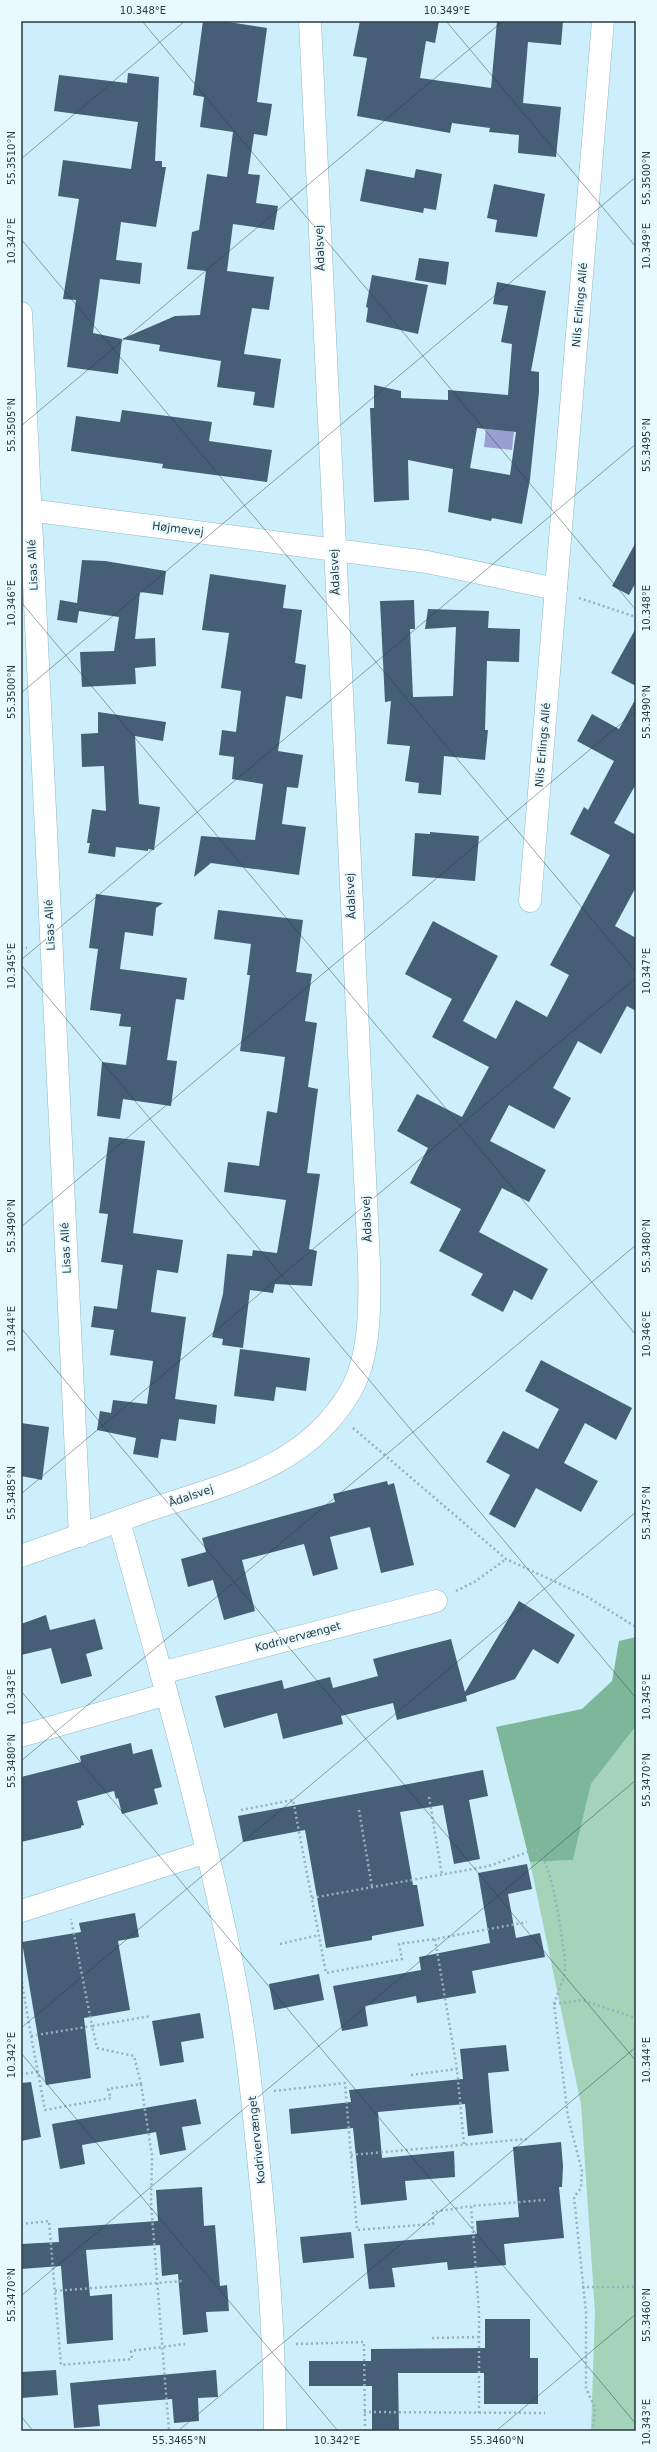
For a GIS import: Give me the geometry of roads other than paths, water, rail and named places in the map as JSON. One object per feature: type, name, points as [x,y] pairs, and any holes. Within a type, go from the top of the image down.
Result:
[{"type":"street","name":"Ådalsvej","points":[[21,1556],[271,1467],[308,1443],[336,1413],[351,1391],[363,1356],[370,1312],[310,21]]},
{"type":"street","name":"Nils Erlings Allé","points":[[530,901],[603,21]]},
{"type":"street","name":"Lisas Allé","points":[[21,313],[26,510],[80,1536]]},
{"type":"street","name":"Højmevej","points":[[26,510],[334,549]]},
{"type":"street","points":[[334,549],[427,562],[556,589]]},
{"type":"street","name":"Kodrivervænget","points":[[119,1521],[167,1694],[207,1852],[231,1955],[252,2094],[263,2204],[273,2345],[275,2431]]},
{"type":"street","name":"Kodrivervænget","points":[[161,1673],[436,1601]]},
{"type":"street","points":[[21,1736],[167,1694]]},
{"type":"street","points":[[21,1911],[207,1852]]},
{"type":"water","points":[[486,429],[514,432],[512,450],[484,447]]}]
